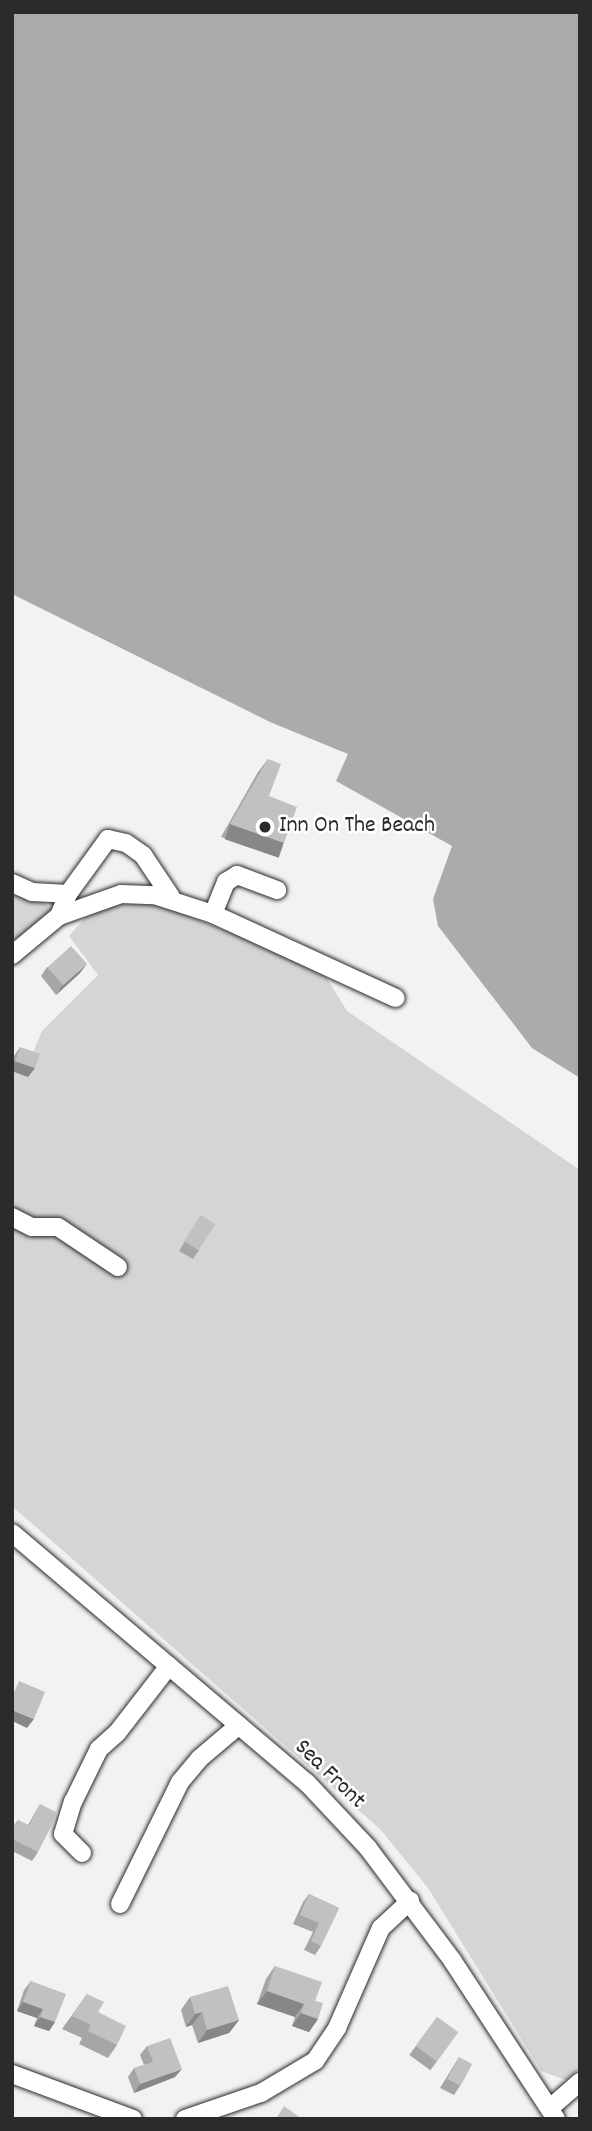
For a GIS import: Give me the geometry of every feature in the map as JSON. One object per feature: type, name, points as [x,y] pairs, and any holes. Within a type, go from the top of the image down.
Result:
[{"type":"street","points":[[59,916],[68,894],[108,839],[126,844],[143,855],[172,897]]},
{"type":"street","points":[[12,955],[59,916],[121,894],[138,880],[143,855]]},
{"type":"street","points":[[213,914],[226,882],[237,875],[277,890]]},
{"type":"street","points":[[12,883],[32,892],[68,894]]},
{"type":"street","points":[[121,894],[172,897],[396,998]]},
{"type":"street","points":[[12,1217],[32,1227],[58,1227],[118,1267]]},
{"type":"street","name":"Sea Front","points":[[12,1533],[307,1783],[410,1901],[554,2115]]},
{"type":"street","points":[[82,1853],[63,1834],[89,1767],[99,1749],[117,1733],[169,1666]]},
{"type":"street","points":[[120,1904],[180,1782],[198,1759],[239,1725]]},
{"type":"street","points":[[185,2119],[261,2093],[315,2061],[337,2028],[381,1928],[410,1901]]},
{"type":"street","points":[[12,2074],[133,2119]]},
{"type":"street","points":[[554,2115],[580,2082]]},
{"type":"shaded area","points":[[12,12],[580,12],[580,1078],[532,1048],[438,926],[433,899],[452,846],[336,781],[348,754],[270,722],[12,594]]},
{"type":"shaded area","points":[[12,883],[32,892],[59,916],[12,946]]},
{"type":"shaded area","points":[[114,904],[159,904],[321,969],[347,1011],[580,1170],[580,2068],[566,2080],[541,2071],[428,1888],[380,1829],[12,1506],[12,1069],[24,1074],[42,1031],[98,975],[69,936],[85,918]]},
{"type":"building","points":[[268,759],[281,764],[269,796],[297,807],[284,843],[230,824]]},
{"type":"building","points":[[71,946],[87,964],[63,985],[47,967]]},
{"type":"building","points":[[20,1047],[40,1054],[35,1068],[15,1061]]},
{"type":"building","points":[[201,1215],[215,1224],[198,1250],[184,1241]]},
{"type":"building","points":[[19,1681],[45,1692],[34,1719],[12,1710],[12,1697]]},
{"type":"building","points":[[40,1804],[58,1813],[38,1852],[12,1839],[12,1831],[18,1820],[29,1826]]},
{"type":"building","points":[[309,1894],[339,1908],[321,1946],[311,1941],[319,1923],[300,1915]]},
{"type":"building","points":[[275,1966],[322,1982],[315,2001],[323,2003],[318,2019],[301,2013],[304,2004],[267,1991]]},
{"type":"building","points":[[31,1981],[66,1994],[55,2022],[40,2017],[43,2009],[23,2002]]},
{"type":"building","points":[[228,1986],[239,2020],[207,2030],[202,2012],[195,2014],[190,1997]]},
{"type":"building","points":[[87,1994],[104,2002],[98,2012],[126,2026],[117,2045],[88,2031],[91,2025],[72,2016]]},
{"type":"building","points":[[437,2017],[458,2032],[437,2061],[416,2046]]},
{"type":"building","points":[[170,2038],[182,2069],[140,2084],[134,2068],[153,2062],[147,2046]]},
{"type":"building","points":[[459,2057],[472,2064],[461,2086],[447,2079]]},
{"type":"building","points":[[284,2106],[302,2119],[276,2119]]},
{"type":"place","name":"Inn On The Beach","points":[[265,827]]}]
